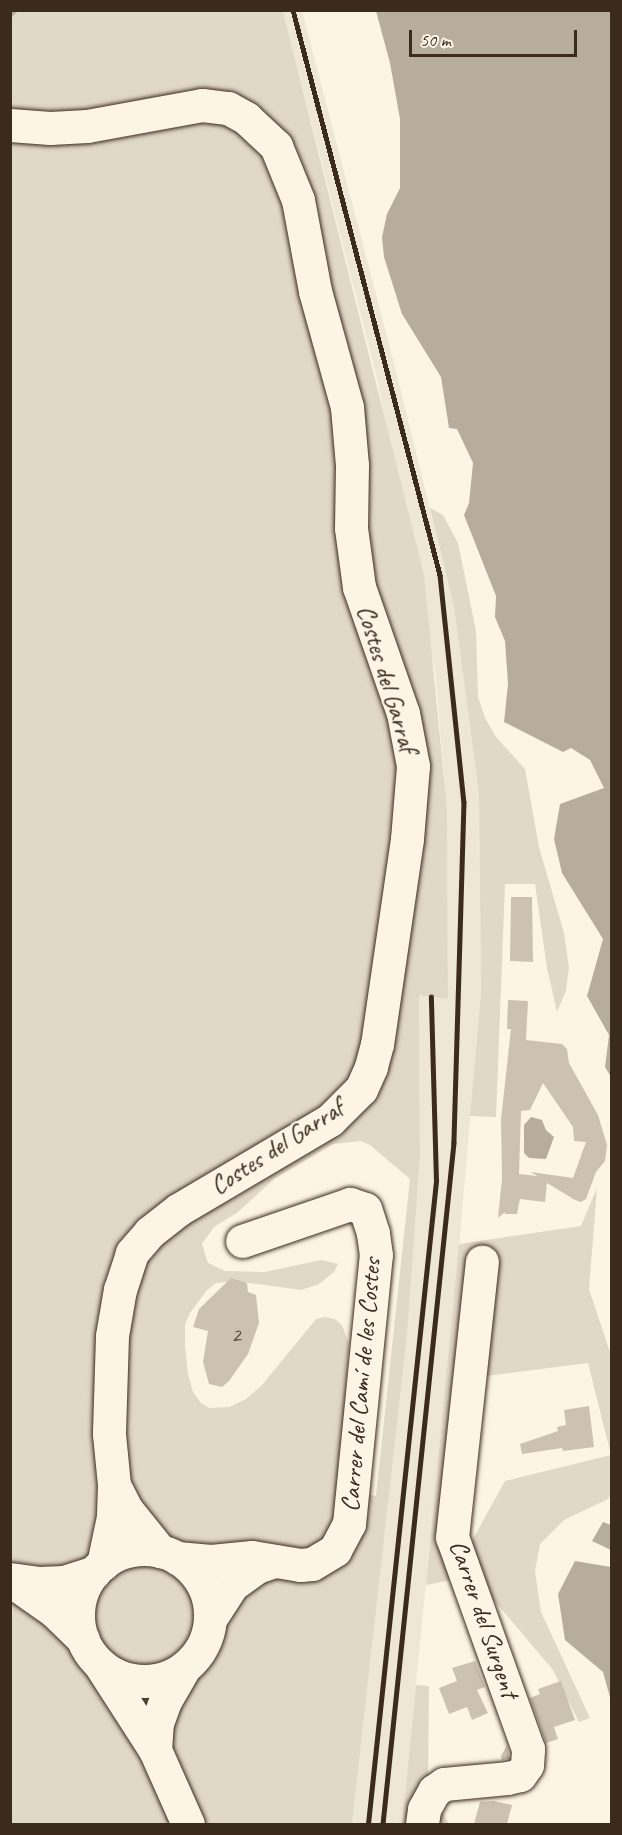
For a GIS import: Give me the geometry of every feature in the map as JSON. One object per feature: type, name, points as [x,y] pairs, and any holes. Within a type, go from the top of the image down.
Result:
[{"type":"main road","name":"Costes del Garraf","points":[[10,125],[50,128],[87,126],[202,105],[228,108],[246,118],[276,146],[298,200],[315,291],[346,407],[352,465],[351,528],[359,587],[403,713],[413,766],[407,839],[377,1044],[371,1067],[361,1089],[330,1120],[178,1210],[150,1232],[132,1253],[120,1289],[112,1336],[109,1434],[114,1485],[113,1517],[98,1568]]},
{"type":"main road","name":"Carrer del Camí de les Costes","points":[[242,1241],[350,1204],[365,1209],[373,1233],[375,1255],[349,1524],[335,1550],[323,1559],[300,1565],[274,1561]]},
{"type":"main road","name":"Carrer del Surgent","points":[[422,1824],[424,1809],[434,1791],[444,1784],[507,1778],[520,1775],[527,1766],[528,1749],[452,1537],[482,1262]]},
{"type":"main road","name":"Costes del Garraf","points":[[114,1485],[127,1510],[168,1555]]},
{"type":"main road","points":[[10,1580],[38,1583],[64,1582],[130,1551],[211,1561],[252,1557],[274,1561]]},
{"type":"main road","points":[[168,1555],[191,1569],[202,1584],[208,1601],[210,1619]]},
{"type":"main road","points":[[155,1750],[157,1723],[165,1701],[185,1666],[202,1646],[210,1619],[232,1585],[257,1567],[274,1561]]},
{"type":"main road","points":[[98,1568],[84,1587],[79,1604],[79,1622],[90,1650],[119,1690],[155,1750],[188,1824]]},
{"type":"main road","points":[[10,1580],[54,1611],[90,1650],[121,1677],[140,1681],[169,1676],[185,1666]]},
{"type":"shaded area","points":[[11,11],[283,11],[424,575],[447,809],[448,999],[419,995],[420,1157],[407,1335],[352,1824],[11,1824]],"holes":[[[361,1141],[370,1145],[410,1179],[376,1496],[339,1489],[349,1344],[342,1325],[335,1319],[325,1317],[316,1319],[262,1385],[246,1399],[229,1407],[209,1408],[201,1403],[193,1392],[188,1374],[185,1345],[185,1324],[190,1313],[207,1290],[216,1283],[235,1281],[301,1290],[319,1284],[334,1272],[338,1264],[321,1260],[265,1272],[225,1271],[208,1263],[202,1244],[214,1227],[238,1212],[274,1179],[333,1144]]]},
{"type":"shaded area","points":[[283,11],[302,11],[396,371],[454,607],[479,794],[481,993],[457,1270],[402,1824],[352,1824],[407,1335],[420,1157],[419,994],[448,998],[447,809],[435,671],[377,379]]},
{"type":"shaded area","points":[[376,11],[611,11],[611,1077],[605,1067],[609,1035],[587,996],[603,939],[562,873],[554,839],[560,804],[604,788],[590,760],[571,748],[563,752],[504,722],[508,684],[505,641],[495,617],[496,596],[464,515],[469,503],[473,463],[457,429],[449,428],[441,377],[402,314],[384,257],[382,237],[387,214],[400,188],[400,119],[390,63]]},
{"type":"shaded area","points":[[430,508],[443,515],[458,543],[476,631],[478,697],[485,718],[496,737],[525,769],[539,847],[564,933],[569,967],[566,991],[557,1012],[547,968],[535,884],[505,884],[496,1117],[470,1116],[481,993],[479,794],[454,607]]},
{"type":"shaded area","points":[[531,1117],[542,1120],[546,1130],[554,1137],[546,1159],[529,1158],[524,1153],[524,1125]]},
{"type":"shaded area","points":[[597,1188],[589,1289],[611,1355],[611,1455],[588,1363],[486,1376],[451,1580],[426,1585],[459,1244],[581,1226]]},
{"type":"shaded area","points":[[611,1455],[611,1494],[608,1499],[564,1520],[540,1544],[535,1571],[541,1612],[590,1718],[579,1722],[553,1670],[482,1586],[468,1548],[505,1481]]},
{"type":"shaded area","points":[[603,1522],[611,1525],[611,1550],[592,1541]]},
{"type":"shaded area","points":[[575,1561],[611,1567],[611,1701],[603,1672],[565,1640],[558,1594]]},
{"type":"shaded area","points":[[416,1685],[429,1686],[428,1786],[449,1824],[402,1824]]},
{"type":"building","points":[[511,897],[532,897],[533,962],[510,961]]},
{"type":"building","points":[[508,1000],[528,1001],[526,1040],[562,1044],[567,1049],[569,1063],[598,1115],[607,1145],[605,1161],[596,1172],[586,1199],[581,1202],[575,1200],[547,1183],[545,1202],[520,1199],[517,1214],[505,1214],[505,1212],[498,1218],[502,1179],[501,1119],[511,1029],[507,1029]],"holes":[[[543,1083],[573,1127],[574,1141],[586,1142],[573,1178],[531,1172],[537,1176],[519,1174],[521,1111],[530,1110]]]},
{"type":"building","points":[[231,1278],[247,1283],[248,1292],[256,1295],[259,1323],[248,1354],[222,1387],[209,1384],[203,1362],[208,1331],[193,1327],[199,1309]]},
{"type":"building","points":[[589,1406],[594,1447],[563,1451],[562,1448],[522,1454],[520,1444],[558,1431],[557,1427],[566,1425],[564,1410]]},
{"type":"building","points":[[475,1661],[485,1687],[477,1690],[488,1713],[472,1720],[467,1707],[449,1714],[439,1688],[457,1681],[452,1668]]},
{"type":"building","points":[[561,1681],[575,1720],[554,1727],[558,1739],[546,1743],[530,1698],[540,1694],[538,1689]]},
{"type":"building","points":[[507,1745],[509,1758],[502,1760],[501,1756]]},
{"type":"building","points":[[494,1801],[512,1805],[507,1824],[474,1824],[480,1802]]},
{"type":"waterway","points":[[10,13],[13,10]]},
{"type":"railway","points":[[293,10],[440,575],[464,802],[454,1143],[383,1824]]},
{"type":"railway","points":[[368,1824],[436,1181],[431,997]]}]
